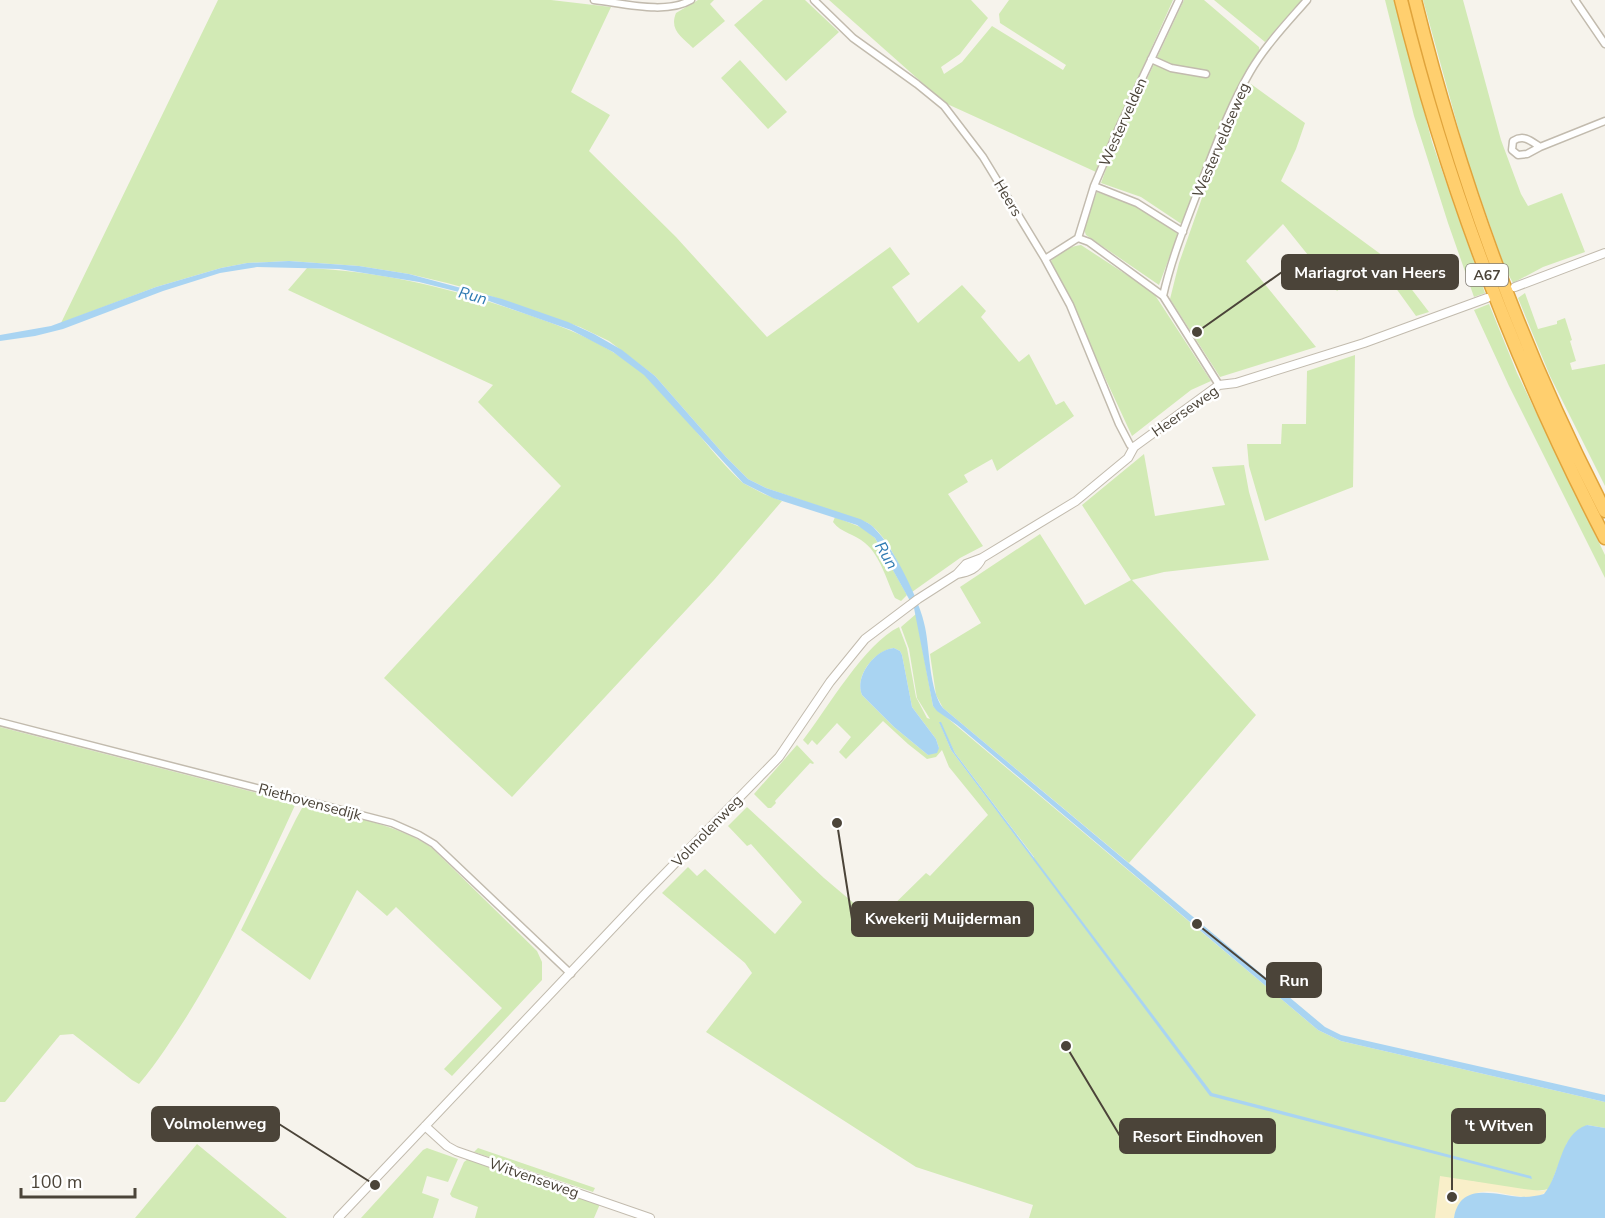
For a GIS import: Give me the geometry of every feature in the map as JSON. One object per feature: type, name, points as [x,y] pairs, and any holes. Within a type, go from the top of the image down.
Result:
[{"type":"highway","name":"A67","points":[[1401,0],[1443,152],[1500,312],[1575,481],[1605,538]]},
{"type":"highway","name":"A67","points":[[1415,0],[1456,148],[1509,298],[1560,419],[1605,511]]},
{"type":"street","points":[[594,0],[660,8],[674,7],[691,0]]},
{"type":"street","name":"Heers","points":[[814,0],[853,38],[944,106],[983,158],[1045,259],[1070,305],[1119,424],[1130,445],[1134,447]]},
{"type":"street","name":"Westervelden","points":[[1078,238],[1094,186],[1179,0]]},
{"type":"street","name":"Westerveldseweg","points":[[1163,296],[1183,232],[1218,140],[1250,72],[1265,49],[1307,0]]},
{"type":"street","points":[[1575,0],[1605,44]]},
{"type":"street","name":"Westervelden","points":[[1151,59],[1172,68],[1206,74]]},
{"type":"street","points":[[1540,147],[1605,121]]},
{"type":"street","name":"Westervelden","points":[[1094,186],[1137,203],[1183,232]]},
{"type":"street","points":[[1045,259],[1078,238],[1089,242],[1163,296],[1219,385]]},
{"type":"street","points":[[1515,287],[1605,253]]},
{"type":"street","name":"Heerseweg","points":[[892,619],[918,599],[957,574],[977,567],[982,558],[1076,501],[1128,458],[1134,447],[1219,385],[1236,383],[1364,342],[1486,298]]},
{"type":"street","name":"Volmolenweg","points":[[338,1218],[779,757],[852,653],[865,639],[892,619]]},
{"type":"street","name":"Riethovensedijk","points":[[0,722],[392,823],[434,844],[571,974]]},
{"type":"street","name":"Witvenseweg","points":[[425,1126],[456,1151],[650,1218]]},
{"type":"green space","points":[[218,0],[551,0],[611,7],[571,92],[610,115],[589,151],[676,237],[767,337],[890,247],[910,274],[892,287],[918,323],[962,285],[986,311],[981,317],[1019,362],[1029,354],[1056,405],[1064,401],[1074,416],[997,471],[992,459],[964,475],[968,482],[948,494],[983,546],[960,558],[912,592],[894,554],[876,529],[868,523],[766,488],[748,479],[655,376],[609,341],[580,327],[473,290],[409,274],[359,266],[289,261],[247,263],[156,287],[61,323]]},
{"type":"green space","points":[[698,0],[714,0],[710,4],[725,21],[693,48],[675,29],[674,19],[676,13]]},
{"type":"green space","points":[[763,0],[805,0],[839,32],[786,81],[734,25]]},
{"type":"green space","points":[[829,0],[971,0],[988,18],[960,54],[941,67],[944,74],[962,62],[992,26],[1063,70],[1066,65],[1000,23],[999,14],[1009,0],[1173,0],[1096,172],[945,103]]},
{"type":"green space","points":[[1184,0],[1204,0],[1259,47],[1260,53],[1226,115],[1183,225],[1141,197],[1101,183],[1110,158]]},
{"type":"green space","points":[[1214,0],[1302,0],[1265,42]]},
{"type":"green space","points":[[1385,0],[1395,0],[1432,142],[1485,293],[1474,297],[1414,116]]},
{"type":"green space","points":[[1423,0],[1463,0],[1501,140],[1521,194],[1528,206],[1562,193],[1585,252],[1543,267],[1513,283],[1505,268],[1467,160]]},
{"type":"green space","points":[[740,60],[787,112],[768,129],[721,78]]},
{"type":"green space","points":[[1251,84],[1305,123],[1281,181],[1390,261],[1429,312],[1416,316],[1377,262],[1374,264],[1370,258],[1357,268],[1361,273],[1337,291],[1283,224],[1246,261],[1316,347],[1220,377],[1170,299],[1179,263],[1215,161],[1240,98]]},
{"type":"green space","points":[[1097,192],[1139,207],[1178,234],[1159,285],[1086,235],[1083,227]]},
{"type":"green space","points":[[1081,245],[1153,292],[1211,381],[1191,390],[1132,436],[1051,261],[1064,250]]},
{"type":"green space","points":[[307,268],[388,277],[442,288],[520,312],[601,345],[631,364],[658,387],[743,483],[782,501],[714,580],[512,797],[384,678],[561,486],[478,402],[493,385],[288,290]]},
{"type":"green space","points":[[1525,293],[1538,329],[1557,324],[1557,321],[1565,318],[1576,361],[1570,363],[1572,370],[1605,364],[1605,486],[1550,376],[1518,298]]},
{"type":"green space","points":[[1489,304],[1517,373],[1605,555],[1605,578],[1509,386],[1474,310]]},
{"type":"green space","points":[[1355,355],[1353,487],[1265,521],[1249,466],[1247,444],[1281,444],[1282,424],[1306,424],[1307,371]]},
{"type":"green space","points":[[1144,454],[1155,516],[1225,505],[1212,467],[1244,465],[1249,492],[1269,560],[1164,572],[1132,580],[1256,715],[1129,863],[943,708],[936,695],[930,654],[981,623],[960,587],[1040,534],[1085,605],[1131,580],[1082,505]]},
{"type":"green space","points":[[835,517],[863,528],[875,538],[907,595],[901,601],[895,598],[879,561],[870,548],[861,540],[836,526],[833,522]]},
{"type":"green space","points":[[916,614],[933,706],[1318,1030],[1341,1041],[1605,1102],[1605,1128],[1587,1125],[1567,1143],[1549,1189],[1519,1190],[1469,1181],[1439,1218],[1029,1218],[1033,1205],[916,1167],[706,1032],[752,973],[745,963],[662,893],[688,867],[697,876],[705,869],[775,934],[802,902],[751,844],[747,846],[728,826],[747,807],[876,922],[926,873],[930,876],[988,815],[949,767],[942,750],[936,757],[927,759],[883,721],[846,759],[839,752],[851,737],[837,723],[817,745],[812,740],[808,745],[803,740],[860,662],[886,635],[899,627],[907,648],[916,697],[927,718],[930,719],[917,698],[909,649],[901,627]],"holes":[[[894,648],[902,655],[912,707],[936,739],[939,748],[928,755],[894,727],[862,695],[861,680],[868,665],[880,654]],[[939,721],[955,753],[1034,857],[1033,859],[951,750]]]},
{"type":"green space","points":[[0,727],[296,803],[217,964],[176,1033],[139,1084],[73,1034],[60,1035],[5,1102],[0,1102]]},
{"type":"green space","points":[[797,745],[814,763],[810,763],[775,801],[776,803],[768,808],[754,794]]},
{"type":"green space","points":[[305,807],[388,827],[405,833],[432,848],[537,951],[542,962],[542,980],[452,1076],[444,1069],[502,1008],[396,907],[387,916],[357,890],[310,980],[241,930],[296,819]]},
{"type":"green space","points":[[197,1144],[287,1218],[135,1218]]},
{"type":"green space","points":[[427,1148],[458,1159],[448,1182],[427,1176],[422,1193],[439,1199],[433,1218],[361,1218],[423,1150]]},
{"type":"green space","points":[[478,1148],[595,1188],[593,1192],[474,1152]]},
{"type":"green space","points":[[468,1159],[600,1204],[594,1218],[475,1218],[478,1207],[452,1197],[450,1194],[464,1162]]},
{"type":"sand","points":[[1440,1176],[1524,1189],[1541,1191],[1549,1189],[1533,1197],[1493,1192],[1475,1194],[1455,1213],[1454,1218],[1435,1218]]},
{"type":"water","points":[[289,261],[359,266],[409,274],[502,299],[568,322],[622,350],[655,376],[748,479],[766,488],[860,519],[873,527],[898,561],[918,604],[925,627],[932,681],[943,708],[1325,1027],[1341,1035],[1605,1095],[1605,1102],[1341,1041],[1318,1030],[957,725],[937,711],[933,706],[914,608],[875,538],[857,525],[773,498],[743,483],[644,375],[613,352],[571,330],[475,296],[419,282],[339,269],[257,267],[220,273],[163,291],[63,329],[0,341],[0,335],[51,326],[156,287],[221,268],[247,263]]},
{"type":"water","points":[[894,648],[902,655],[912,707],[936,739],[939,748],[937,753],[928,755],[894,727],[862,695],[861,680],[868,665],[880,653]]},
{"type":"water","points":[[939,722],[955,753],[1212,1093],[1531,1176],[1532,1179],[1210,1096],[951,750]]},
{"type":"water","points":[[1587,1125],[1605,1128],[1605,1218],[1454,1218],[1463,1199],[1471,1195],[1490,1193],[1521,1197],[1544,1194],[1550,1186],[1571,1137]]},
{"type":"place","name":"Mariagrot van Heers","points":[[1197,332]]},
{"type":"place","name":"Kwekerij Muijderman","points":[[837,823]]},
{"type":"place","name":"Run","points":[[1197,924]]},
{"type":"place","name":"Resort Eindhoven","points":[[1066,1046]]},
{"type":"place","name":"Volmolenweg","points":[[375,1185]]},
{"type":"place","name":"'t Witven","points":[[1452,1197]]}]
